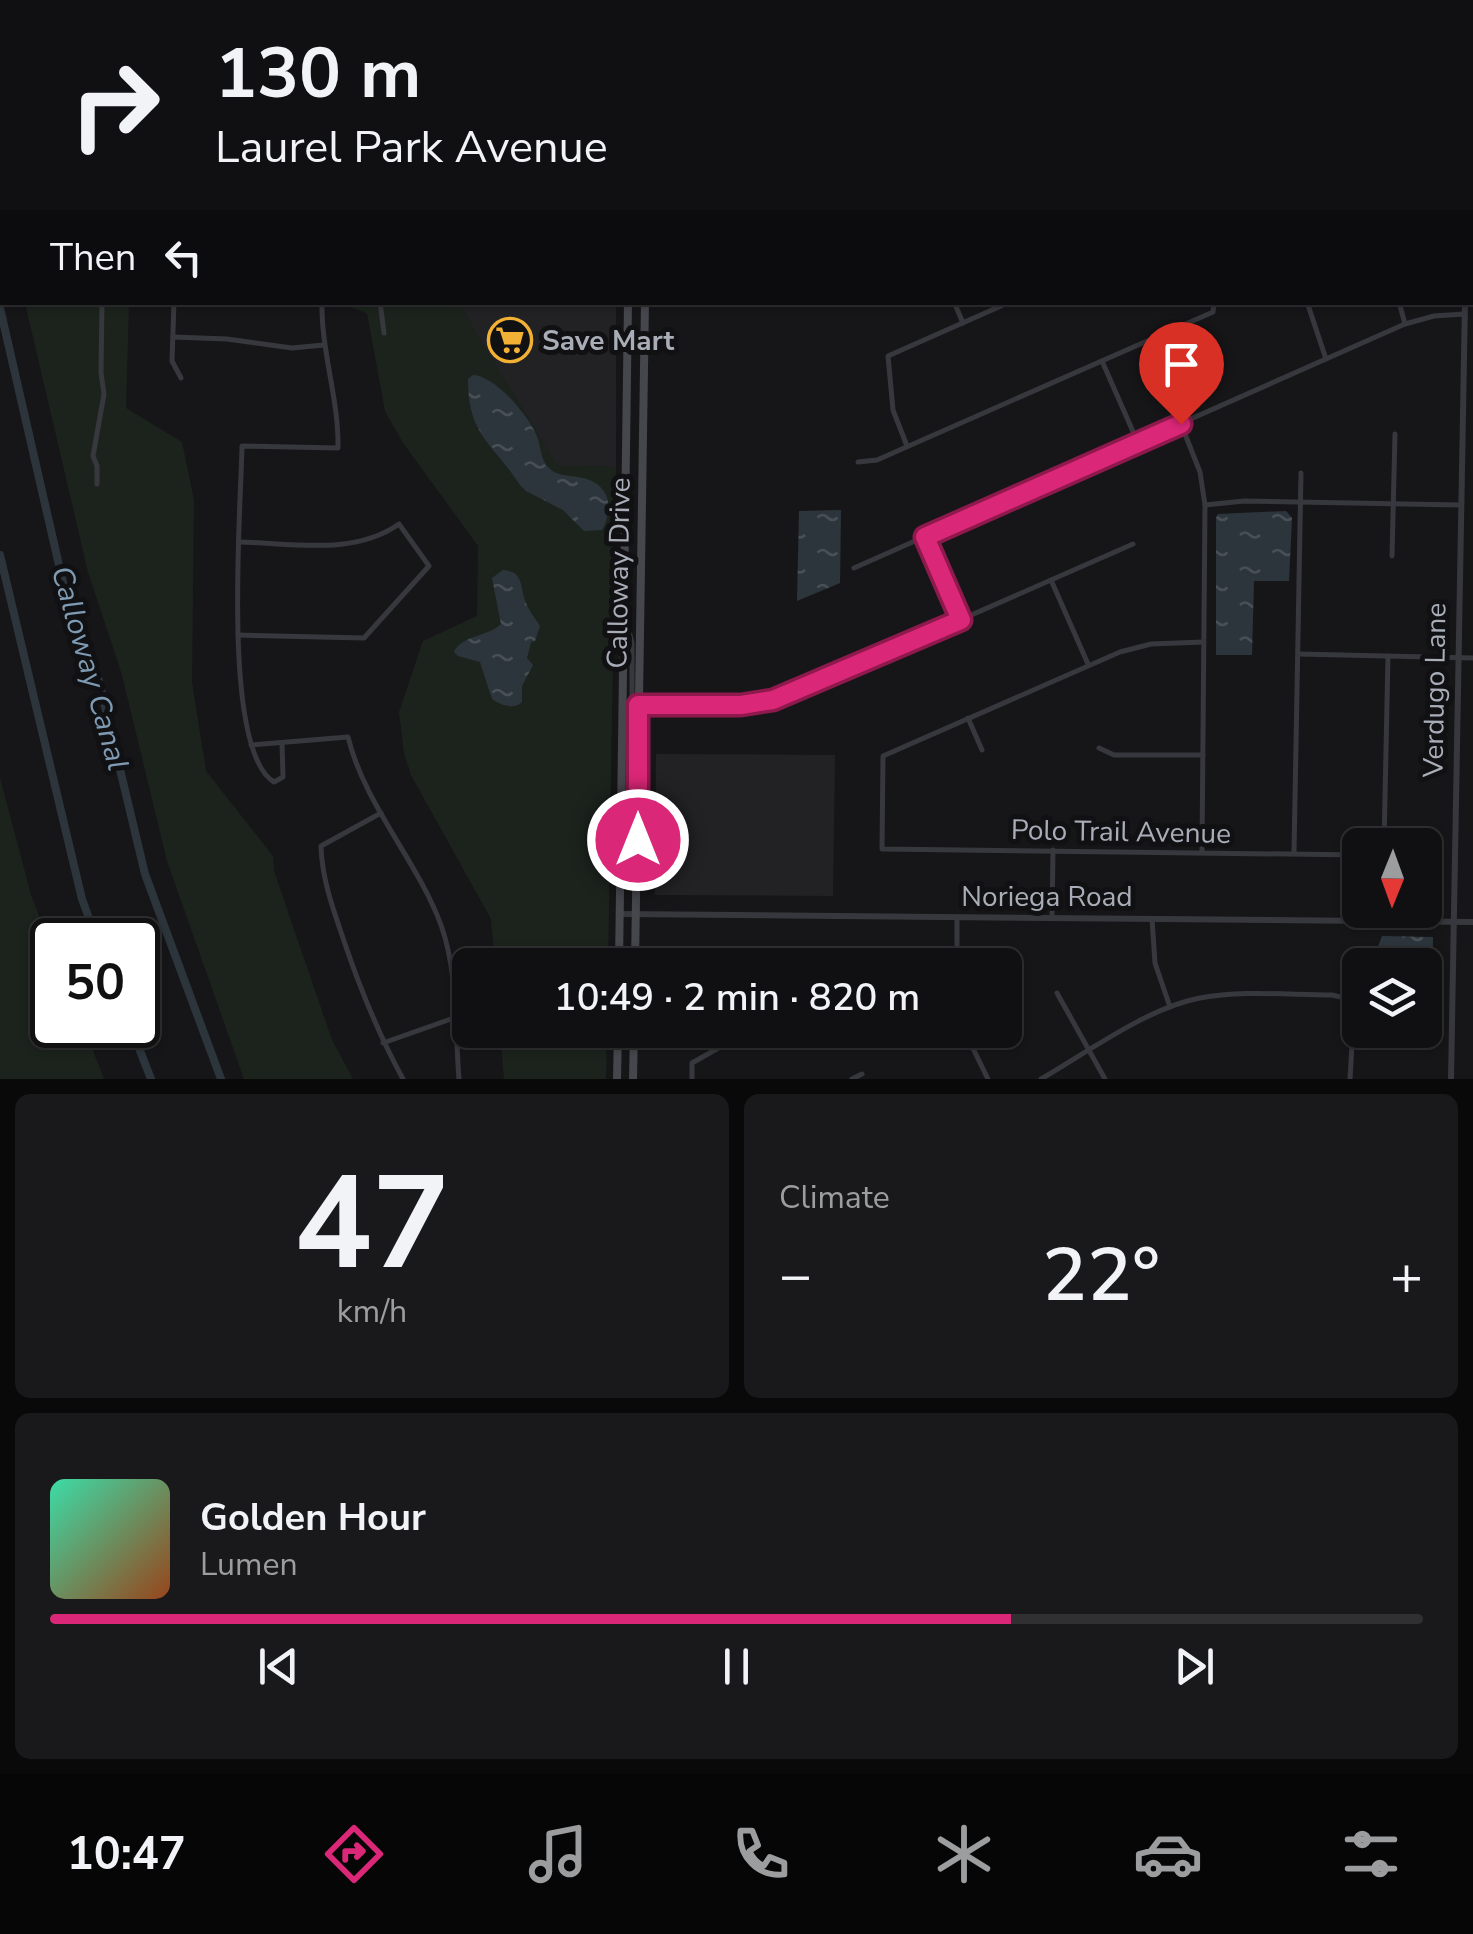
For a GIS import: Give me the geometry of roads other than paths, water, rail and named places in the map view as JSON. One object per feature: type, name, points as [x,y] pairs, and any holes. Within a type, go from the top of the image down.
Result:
[{"type":"main road","name":"Calloway Drive","points":[[619,948],[628,305]]},
{"type":"main road","name":"Calloway Drive","points":[[635,948],[645,305]]},
{"type":"main road","points":[[617,1079],[618,1048]]},
{"type":"main road","points":[[633,1079],[634,1048]]},
{"type":"street","points":[[98,484],[94,456],[104,394],[102,305]]},
{"type":"street","points":[[174,305],[172,361],[181,378]]},
{"type":"street","points":[[282,743],[284,773],[277,782],[266,778],[251,745],[239,678],[242,446],[338,448],[337,411],[322,305]]},
{"type":"street","points":[[380,305],[384,333]]},
{"type":"street","points":[[955,305],[964,323]]},
{"type":"street","points":[[907,446],[893,410],[888,356],[1003,305]]},
{"type":"street","points":[[858,462],[876,460],[1214,312],[1214,305]]},
{"type":"street","points":[[1307,305],[1326,359]]},
{"type":"street","points":[[1400,305],[1405,324]]},
{"type":"street","name":"Verdugo Lane","points":[[1452,1079],[1465,305]]},
{"type":"street","points":[[854,568],[1405,324],[1434,316],[1464,314]]},
{"type":"street","points":[[173,337],[292,348],[325,345]]},
{"type":"street","points":[[1102,360],[1138,443]]},
{"type":"street","points":[[1463,368],[1473,369]]},
{"type":"street","points":[[1181,424],[1200,472],[1205,505],[1202,852]]},
{"type":"street","points":[[1392,556],[1394,434]]},
{"type":"street","points":[[1294,853],[1301,472]]},
{"type":"street","points":[[1205,505],[1300,502],[1460,506]]},
{"type":"street","points":[[238,635],[364,638],[429,566],[399,524],[380,536],[356,543],[240,542]]},
{"type":"street","points":[[925,537],[961,620]]},
{"type":"street","points":[[624,614],[632,643],[632,700],[638,705],[741,705],[773,700],[1133,544]]},
{"type":"street","points":[[1051,580],[1089,665]]},
{"type":"street","points":[[982,750],[968,718],[1120,652],[1151,644],[1204,642]]},
{"type":"street","points":[[1298,654],[1473,658]]},
{"type":"street","points":[[1384,828],[1388,656]]},
{"type":"street","name":"Polo Trail Avenue","points":[[968,718],[883,756],[882,849],[1342,854]]},
{"type":"street","points":[[251,745],[348,738],[358,769],[442,928],[452,994]]},
{"type":"street","points":[[1099,748],[1114,755],[1203,755]]},
{"type":"street","points":[[381,813],[321,846],[327,891],[371,1018],[402,1079]]},
{"type":"street","points":[[1052,850],[1052,918]]},
{"type":"street","name":"Noriega Road","points":[[620,914],[1473,922]]},
{"type":"street","points":[[957,918],[957,948]]},
{"type":"street","points":[[1152,920],[1155,963],[1170,1007]]},
{"type":"street","points":[[1057,994],[1105,1079]]},
{"type":"street","points":[[1041,1079],[1170,1007],[1215,996],[1332,995],[1350,1000],[1354,1010],[1350,1079]]},
{"type":"street","points":[[383,1042],[452,1019]]},
{"type":"street","points":[[457,1048],[460,1079]]},
{"type":"street","points":[[692,1079],[692,1063],[719,1048]]},
{"type":"street","points":[[973,1048],[988,1079]]},
{"type":"street","points":[[852,1079],[862,1074]]},
{"type":"water","points":[[473,375],[492,382],[520,410],[534,430],[549,468],[592,481],[605,493],[608,507],[602,530],[584,531],[563,510],[520,485],[477,426],[469,398],[468,379]]},
{"type":"water","points":[[841,510],[840,583],[797,601],[799,511]]},
{"type":"water","points":[[1286,511],[1292,518],[1289,581],[1254,581],[1252,655],[1216,655],[1216,518],[1218,514]]},
{"type":"water","points":[[503,570],[518,577],[527,606],[540,626],[527,658],[533,665],[522,686],[522,702],[511,706],[492,699],[480,662],[454,652],[463,642],[501,624],[492,578]]},
{"type":"water","points":[[1382,936],[1433,937],[1433,948],[1377,948]]},
{"type":"waterway","name":"Calloway Canal","points":[[0,308],[67,600],[97,673],[145,874],[221,1079]]},
{"type":"waterway","points":[[0,555],[89,918]]},
{"type":"waterway","points":[[139,1048],[151,1079]]},
{"type":"place","name":"Save Mart","points":[[510,340]]}]
